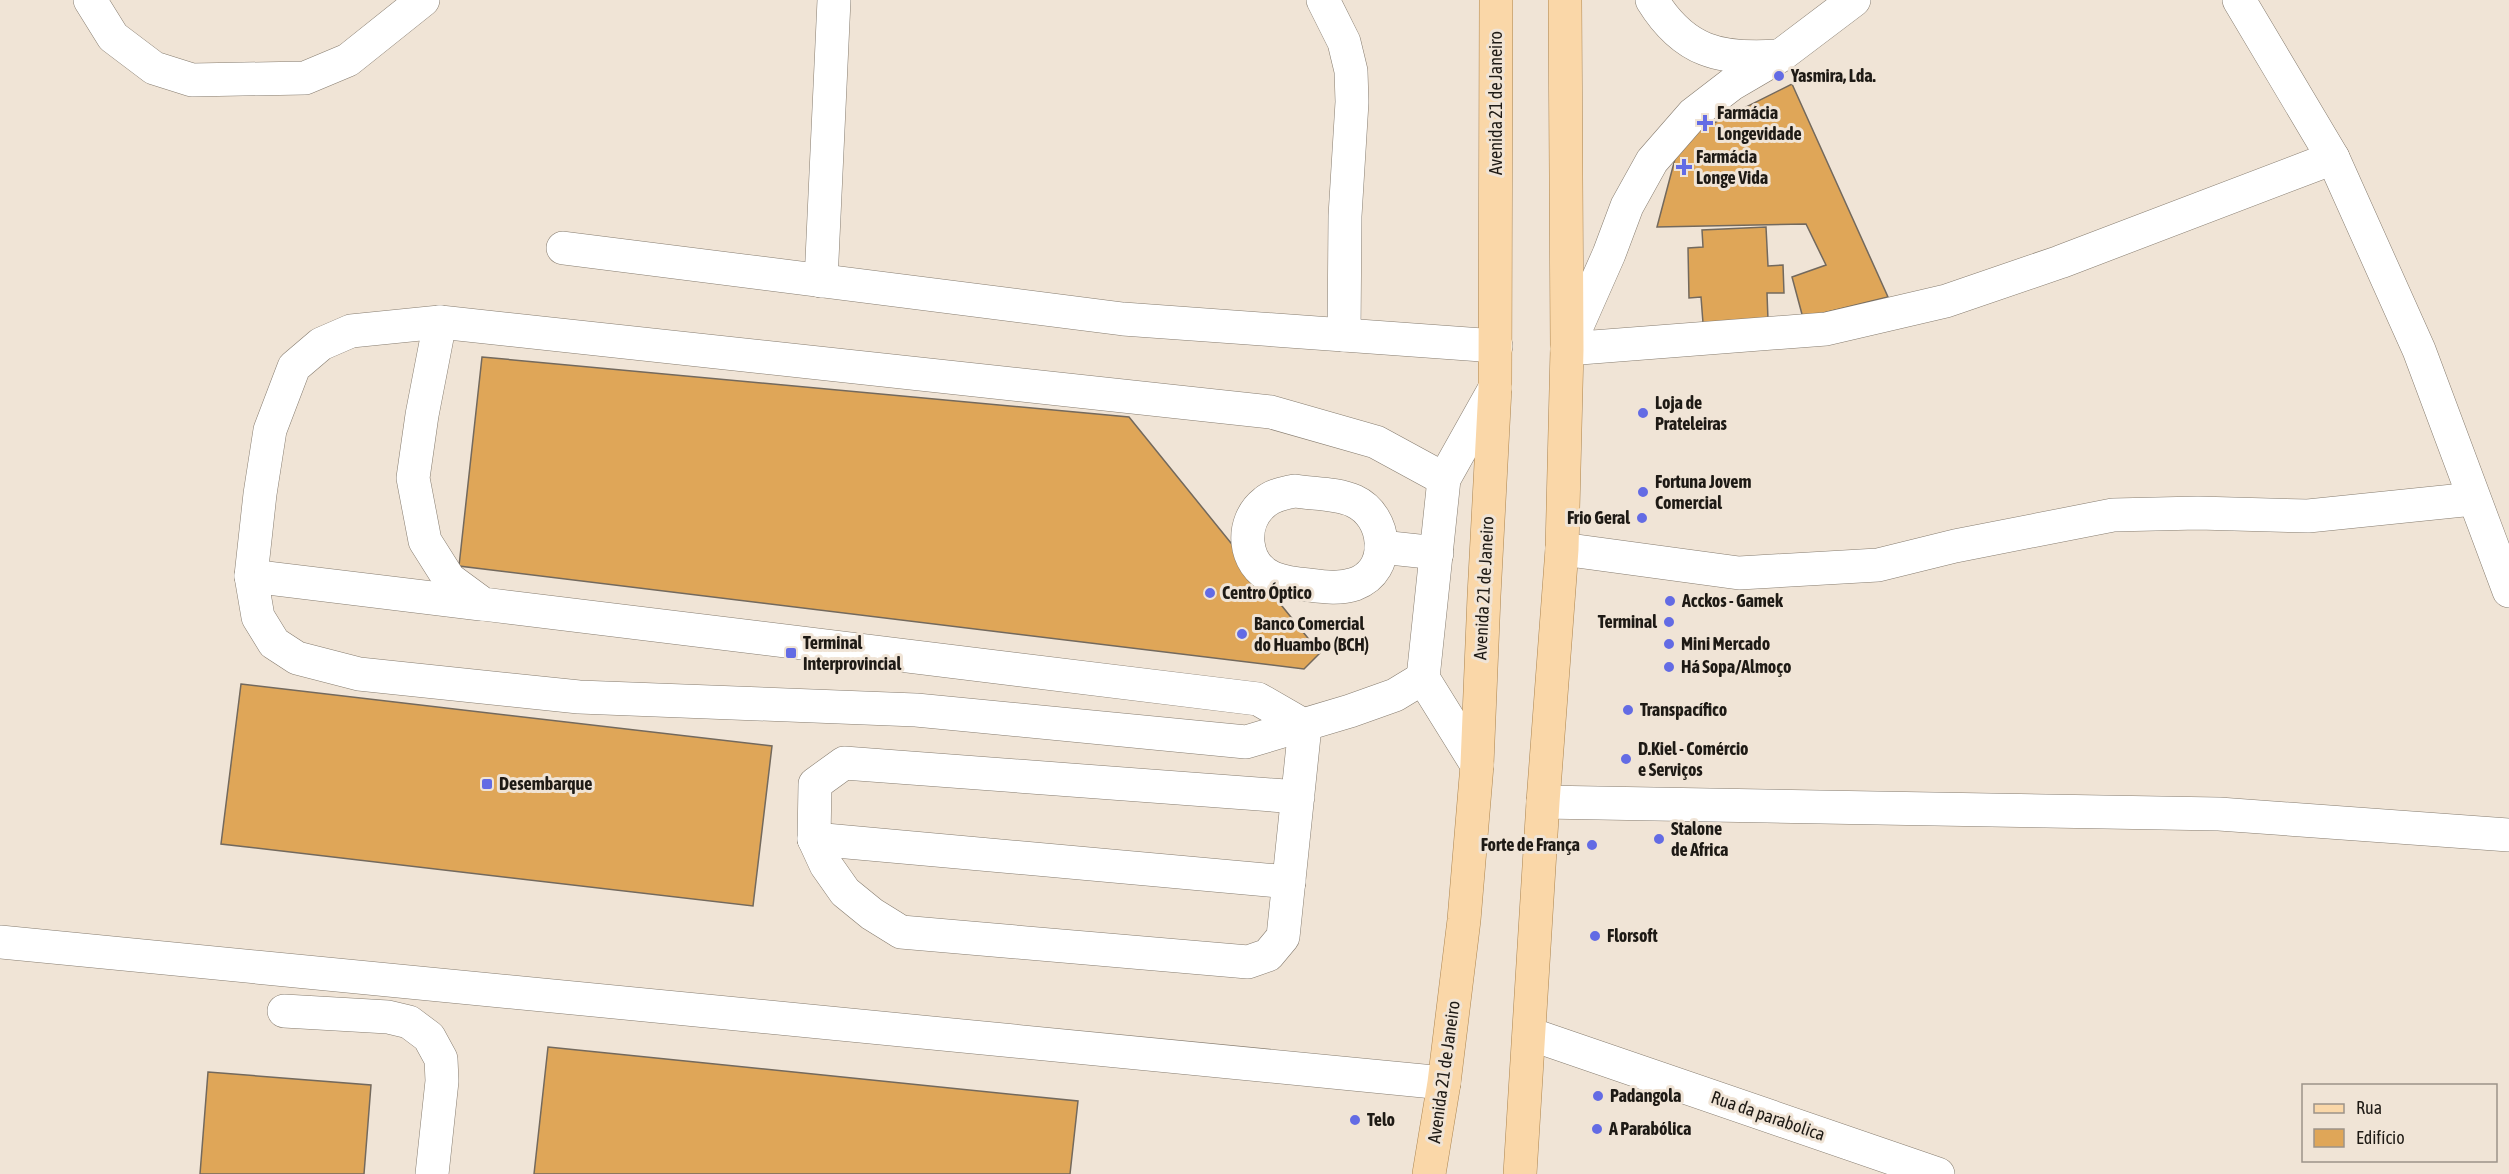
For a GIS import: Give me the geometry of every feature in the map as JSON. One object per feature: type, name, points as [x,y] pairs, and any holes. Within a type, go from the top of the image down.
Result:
[{"type":"main road","name":"Avenida 21 de Janeiro","points":[[1429,1174],[1444,1083],[1464,920],[1478,765],[1496,346],[1496,0]]},
{"type":"main road","points":[[1520,1174],[1543,802],[1562,549],[1567,349],[1565,0]]},
{"type":"street","points":[[90,0],[113,37],[154,68],[192,80],[304,78],[348,60],[423,0]]},
{"type":"street","points":[[820,281],[834,0]]},
{"type":"street","points":[[1323,0],[1344,42],[1351,71],[1352,102],[1345,216],[1344,334]]},
{"type":"street","points":[[1652,0],[1661,16],[1680,35],[1698,48],[1718,55],[1747,58],[1780,56]]},
{"type":"street","points":[[1854,0],[1780,56],[1731,84],[1693,114],[1652,161],[1627,206],[1609,254],[1567,349],[1826,329],[1947,301],[2071,258],[2333,159]]},
{"type":"street","points":[[2239,0],[2333,159],[2419,350],[2509,591]]},
{"type":"street","points":[[563,248],[1123,319],[1496,346]]},
{"type":"street","points":[[1423,678],[1395,695],[1305,726],[1246,742],[916,710],[579,697],[359,674],[297,658],[274,643],[258,617],[251,576],[270,430],[294,367],[321,344],[351,331],[440,322],[1271,412],[1376,442],[1444,479]]},
{"type":"street","points":[[440,322],[422,415],[413,478],[425,541],[449,579],[483,604]]},
{"type":"street","points":[[1478,765],[1423,678],[1444,479],[1495,388]]},
{"type":"street","points":[[1562,549],[1739,573],[1878,565],[1955,546],[2113,515],[2198,513],[2308,516],[2473,499]]},
{"type":"street","points":[[1381,547],[1437,553]]},
{"type":"street","points":[[251,576],[1258,699],[1305,726]]},
{"type":"street","points":[[1298,796],[844,763],[815,784],[814,839],[826,865],[845,892],[872,915],[901,932],[1248,962],[1268,955],[1283,937],[1298,796],[1305,726]]},
{"type":"street","points":[[1543,802],[2219,814],[2509,835]]},
{"type":"street","points":[[814,839],[1289,882]]},
{"type":"street","points":[[0,942],[1444,1083]]},
{"type":"street","points":[[284,1011],[388,1017],[409,1022],[429,1037],[441,1059],[442,1082],[432,1174]]},
{"type":"street","name":"Rua da parabolica","points":[[1530,1034],[1938,1174]]},
{"type":"building","points":[[1792,84],[1888,297],[1803,318],[1792,277],[1826,265],[1806,224],[1657,227],[1680,140]]},
{"type":"building","points":[[1766,227],[1768,266],[1783,265],[1784,293],[1767,293],[1768,320],[1703,323],[1701,297],[1689,298],[1688,248],[1703,247],[1702,230]]},
{"type":"building","points":[[482,357],[1129,417],[1320,653],[1304,669],[459,566]]},
{"type":"building","points":[[241,684],[772,746],[753,906],[221,844]]},
{"type":"building","points":[[548,1047],[1078,1101],[1070,1174],[534,1174]]},
{"type":"building","points":[[208,1072],[371,1085],[364,1174],[200,1174]]},
{"type":"place","name":"Yasmira, Lda.","points":[[1779,76]]},
{"type":"place","name":"Farmácia Longevidade","points":[[1705,123]]},
{"type":"place","name":"Farmácia Longe Vida","points":[[1684,167]]},
{"type":"place","name":"Loja de Prateleiras","points":[[1643,413]]},
{"type":"place","name":"Fortuna Jovem Comercial","points":[[1643,492]]},
{"type":"place","name":"Frio Geral","points":[[1642,518]]},
{"type":"place","name":"Centro Óptico","points":[[1210,593]]},
{"type":"place","name":"Acckos - Gamek","points":[[1670,601]]},
{"type":"place","name":"Terminal","points":[[1669,622]]},
{"type":"place","name":"Banco Comercial do Huambo (BCH)","points":[[1242,634]]},
{"type":"place","name":"Mini Mercado","points":[[1669,644]]},
{"type":"place","name":"Terminal Interprovincial","points":[[791,653]]},
{"type":"place","name":"Há Sopa/Almoço","points":[[1669,667]]},
{"type":"place","name":"Transpacífico","points":[[1628,710]]},
{"type":"place","name":"D.Kiel - Comércio e Serviços","points":[[1626,759]]},
{"type":"place","name":"Desembarque","points":[[487,784]]},
{"type":"place","name":"Stalone de Africa","points":[[1659,839]]},
{"type":"place","name":"Forte de França","points":[[1592,845]]},
{"type":"place","name":"Florsoft","points":[[1595,936]]},
{"type":"place","name":"Padangola","points":[[1598,1096]]},
{"type":"place","name":"Telo","points":[[1355,1120]]},
{"type":"place","name":"A Parabólica","points":[[1597,1129]]}]
